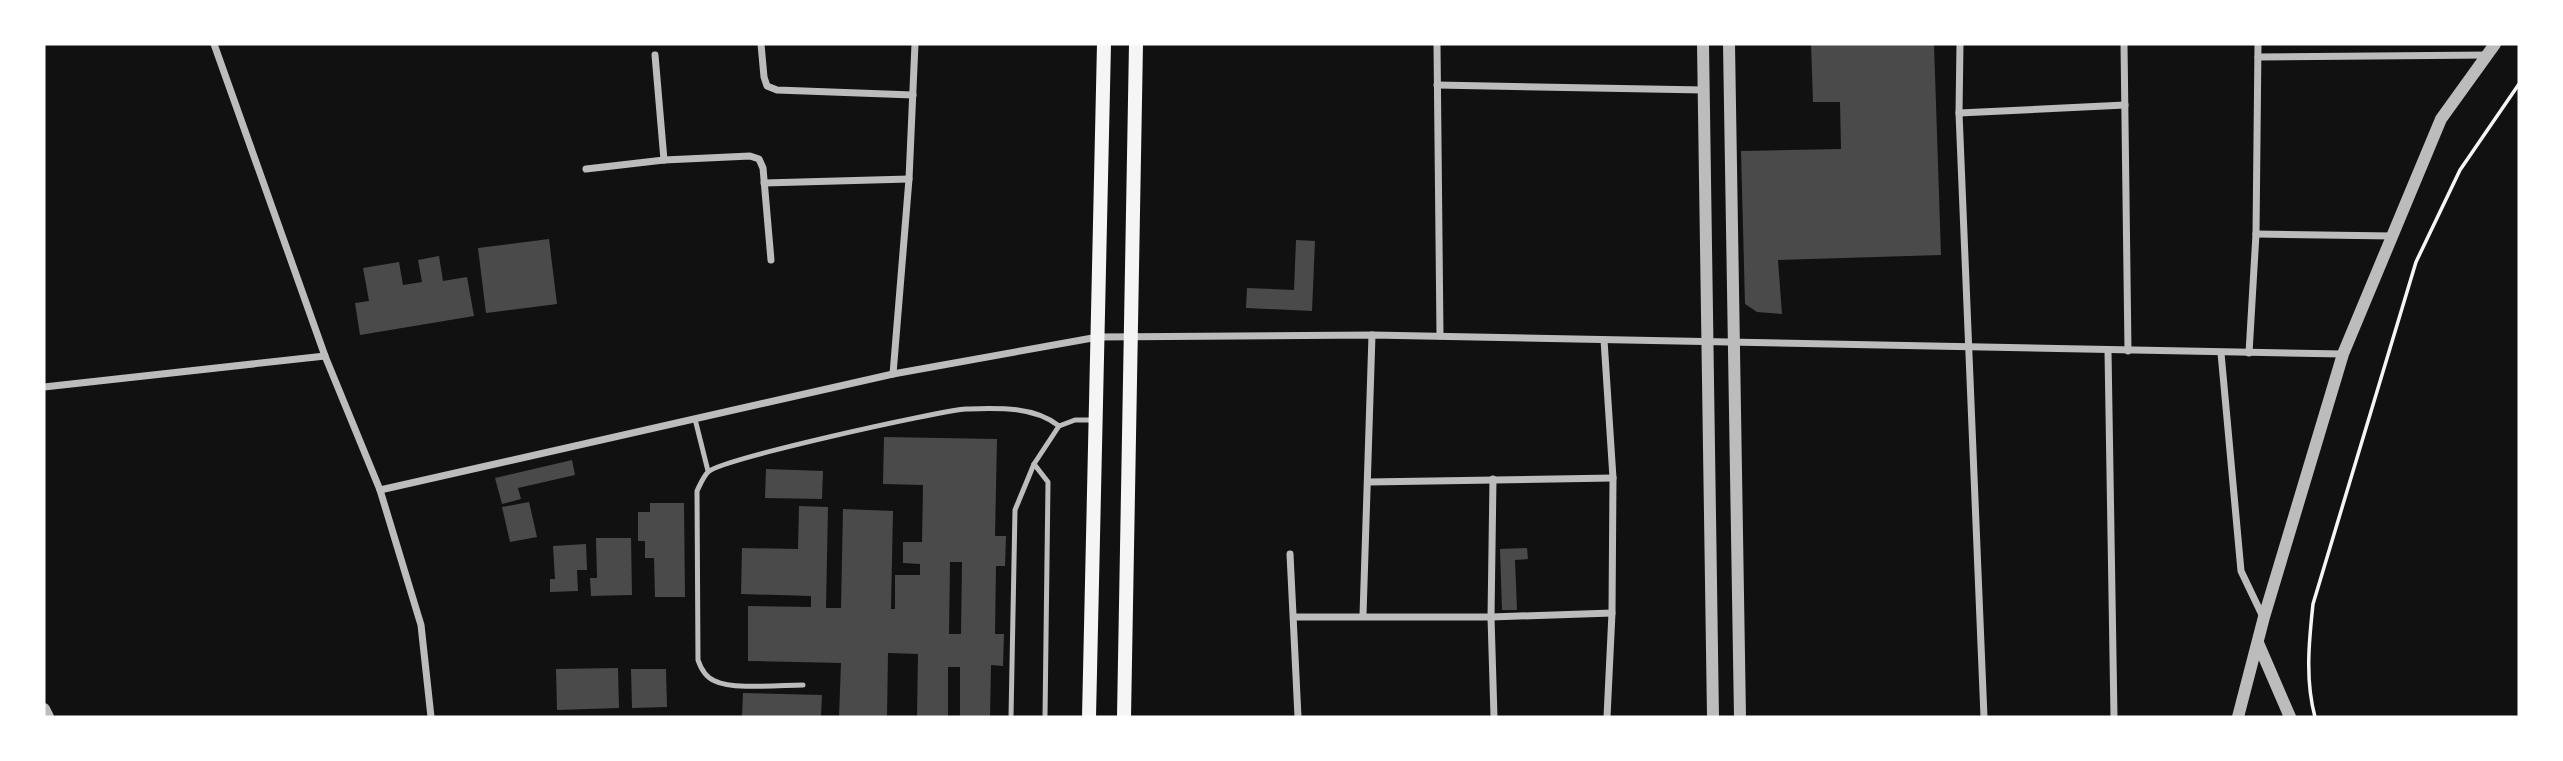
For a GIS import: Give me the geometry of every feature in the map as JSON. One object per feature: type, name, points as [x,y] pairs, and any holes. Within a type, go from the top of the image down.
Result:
[{"type":"main road","points":[[1088,717],[1104,44]]},
{"type":"main road","points":[[1124,717],[1136,44]]},
{"type":"street","points":[[214,44],[325,356],[380,490],[421,625],[431,717]]},
{"type":"street","points":[[761,44],[767,86],[778,90],[913,94]]},
{"type":"street","points":[[893,374],[909,179],[915,44]]},
{"type":"street","points":[[1437,44],[1440,336]]},
{"type":"street","points":[[1703,44],[1713,717]]},
{"type":"street","points":[[1729,44],[1741,717]]},
{"type":"street","points":[[1960,44],[1959,113],[1984,717]]},
{"type":"street","points":[[2124,44],[2128,351]]},
{"type":"street","points":[[2249,353],[2256,234],[2258,44]]},
{"type":"street","points":[[2258,57],[2491,50]]},
{"type":"street","points":[[2238,717],[2264,617],[2343,354],[2441,119],[2491,50]]},
{"type":"street","points":[[655,55],[664,160]]},
{"type":"street","points":[[1437,85],[1704,90]]},
{"type":"street","points":[[1959,113],[2125,105]]},
{"type":"street","points":[[586,169],[664,160],[750,156],[759,159],[763,168],[771,260]]},
{"type":"street","points":[[764,183],[909,179]]},
{"type":"street","points":[[2256,234],[2393,236]]},
{"type":"street","points":[[380,490],[893,374],[1098,337],[1372,335],[2343,354]]},
{"type":"street","points":[[1363,615],[1372,335]]},
{"type":"street","points":[[1604,340],[1613,478],[1612,613],[1607,717]]},
{"type":"street","points":[[2108,351],[2114,717]]},
{"type":"street","points":[[2221,353],[2241,571],[2264,617]]},
{"type":"street","points":[[44,387],[325,356]]},
{"type":"street","points":[[1368,482],[1613,478]]},
{"type":"street","points":[[1493,479],[1491,617],[1494,717]]},
{"type":"street","points":[[1290,554],[1298,717]]},
{"type":"street","points":[[1294,617],[1491,617],[1612,613]]},
{"type":"street","points":[[2258,643],[2290,717]]},
{"type":"street","points":[[44,709],[48,717]]},
{"type":"lane","points":[[803,685],[727,685],[713,681],[701,669],[698,660],[697,491],[708,471],[735,461],[816,441],[965,409],[1031,411],[1059,426]]},
{"type":"lane","points":[[695,419],[708,471]]},
{"type":"lane","points":[[1011,717],[1015,510],[1034,464],[1059,426],[1075,420],[1096,420]]},
{"type":"lane","points":[[1034,464],[1048,481],[1045,717]]},
{"type":"path","points":[[2315,717],[2308,651],[2313,604],[2416,262],[2459,170],[2519,83]]},
{"type":"building","points":[[1811,44],[1934,44],[1941,255],[1778,260],[1782,314],[1757,312],[1745,304],[1741,151],[1841,149],[1840,102],[1813,102]]},
{"type":"building","points":[[549,239],[557,304],[486,313],[478,248]]},
{"type":"building","points":[[1296,240],[1315,241],[1312,311],[1246,308],[1247,288],[1294,290]]},
{"type":"building","points":[[439,256],[443,281],[467,277],[474,316],[360,335],[355,303],[369,301],[363,268],[399,262],[403,285],[422,282],[418,260]]},
{"type":"building","points":[[884,437],[997,439],[995,536],[1006,536],[1005,566],[996,566],[995,634],[1004,634],[1003,666],[991,665],[990,717],[960,717],[960,667],[948,667],[948,717],[917,717],[918,654],[888,653],[887,717],[839,717],[841,663],[748,661],[748,606],[811,607],[811,596],[741,594],[742,548],[798,549],[799,506],[828,507],[826,608],[841,608],[843,509],[893,511],[891,609],[895,609],[895,575],[920,575],[920,564],[903,563],[903,542],[922,542],[923,485],[883,484]],"holes":[[[950,562],[962,562],[961,634],[949,634]]]},
{"type":"building","points":[[572,460],[575,475],[518,488],[521,499],[502,504],[495,478]]},
{"type":"building","points":[[766,469],[823,471],[822,499],[765,498]]},
{"type":"building","points":[[529,502],[537,537],[510,542],[502,507]]},
{"type":"building","points":[[650,503],[684,503],[685,597],[655,597],[654,558],[645,558],[645,541],[638,541],[638,512],[650,512]]},
{"type":"building","points":[[596,538],[631,538],[632,595],[591,596],[590,578],[597,578]]},
{"type":"building","points":[[586,544],[587,570],[577,570],[578,591],[550,592],[550,579],[555,579],[553,546]]},
{"type":"building","points":[[1527,548],[1528,559],[1515,560],[1517,610],[1502,610],[1500,549]]},
{"type":"building","points":[[618,668],[619,708],[557,710],[556,669]]},
{"type":"building","points":[[631,669],[666,669],[667,707],[632,708]]},
{"type":"building","points":[[743,693],[822,695],[821,716],[742,717]]}]
